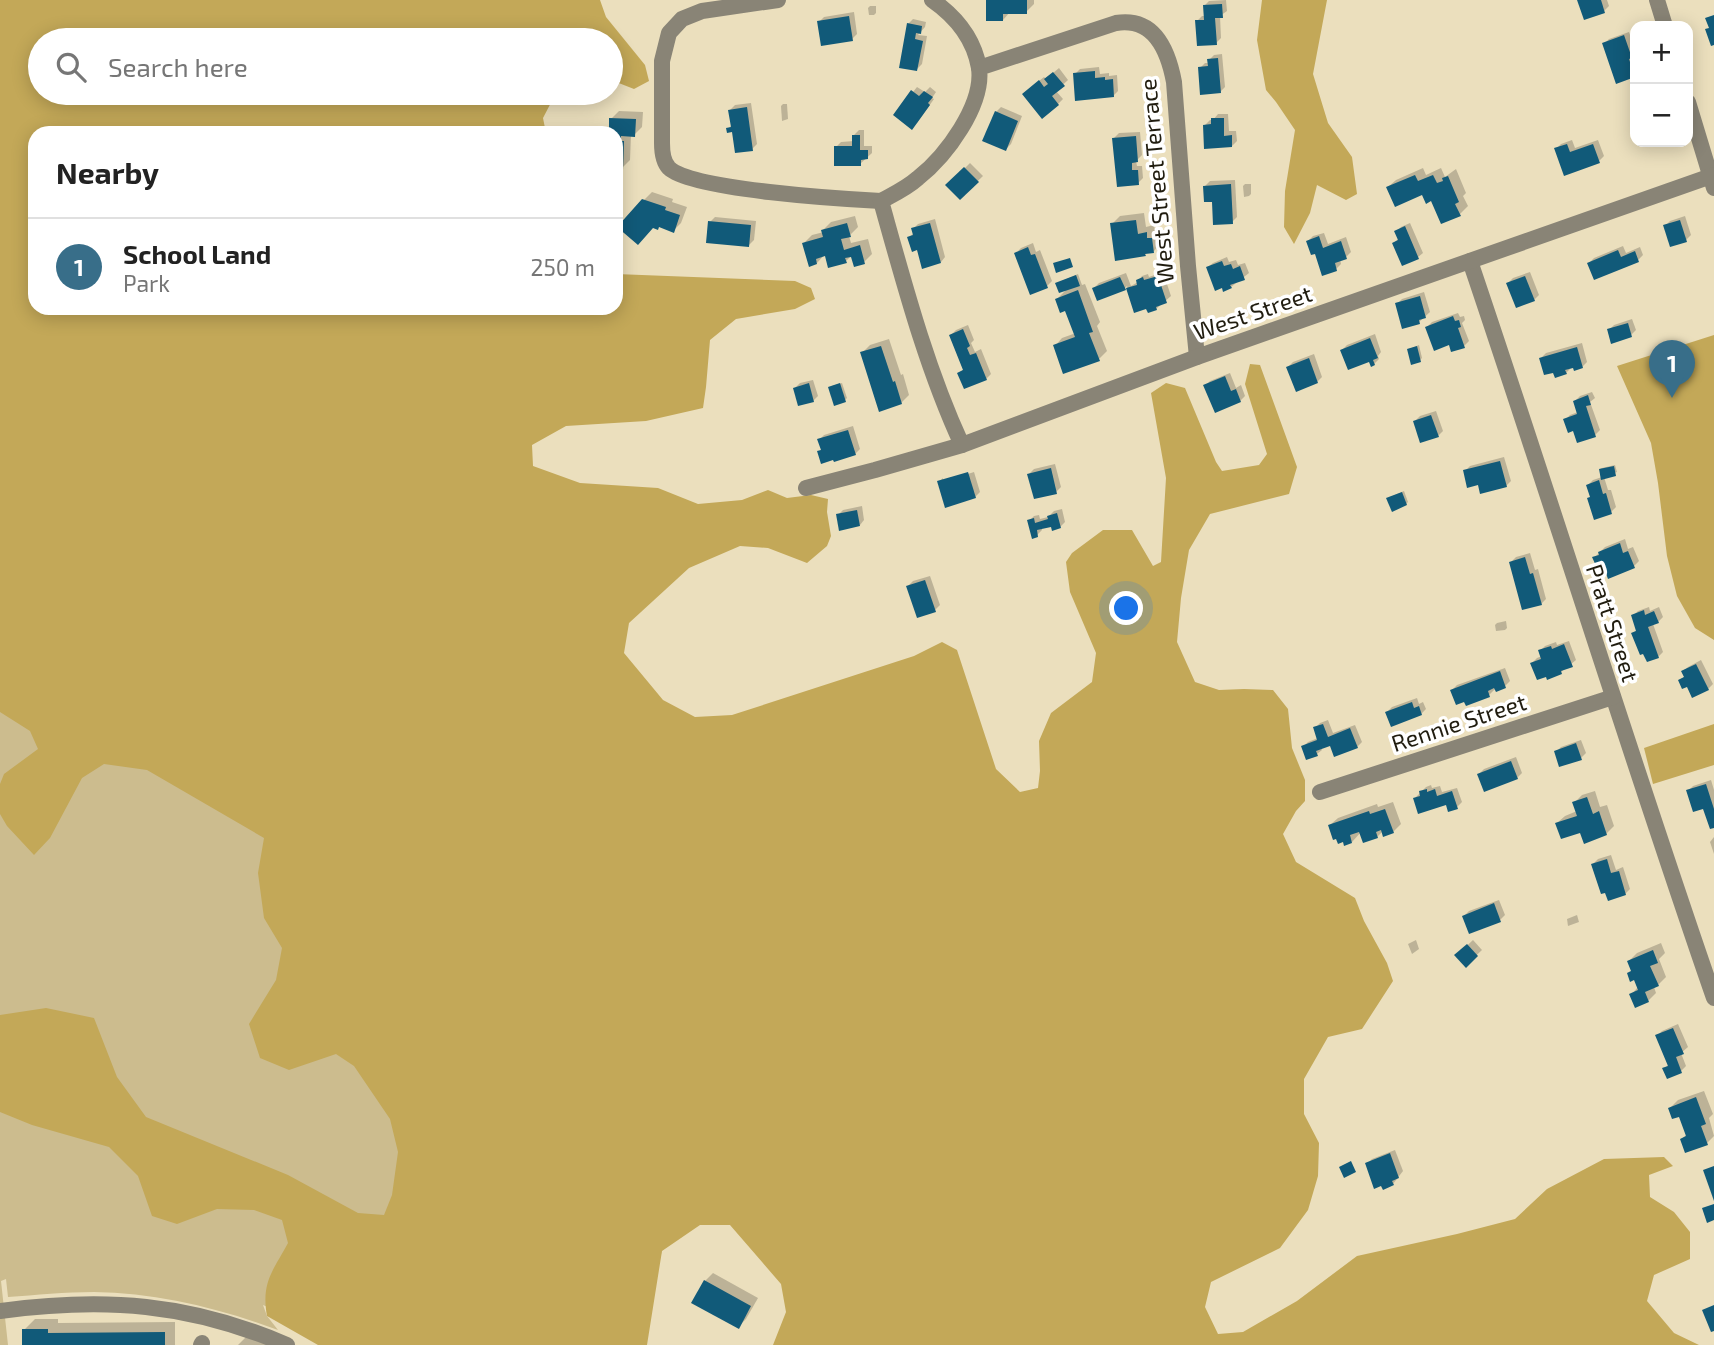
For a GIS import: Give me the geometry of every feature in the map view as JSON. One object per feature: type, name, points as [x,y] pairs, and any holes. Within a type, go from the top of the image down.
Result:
[{"type":"street","points":[[778,0],[702,11],[682,19],[669,33],[663,61],[662,155],[667,166],[691,179],[723,186],[881,201],[917,180],[936,162],[973,106],[979,88],[979,68],[975,52],[956,22],[932,0]]},
{"type":"street","points":[[1657,0],[1663,21]]},
{"type":"street","name":"West Street Terrace","points":[[979,68],[1116,23],[1140,25],[1156,37],[1168,58],[1174,82],[1197,357]]},
{"type":"street","points":[[1693,117],[1713,179]]},
{"type":"street","name":"West Street","points":[[806,488],[962,445],[1197,357],[1713,179]]},
{"type":"street","points":[[881,201],[945,408],[962,445]]},
{"type":"street","name":"Pratt Street","points":[[1469,261],[1714,998]]},
{"type":"street","name":"Rennie Street","points":[[1320,792],[1613,697]]},
{"type":"street","points":[[0,1311],[85,1304],[164,1309],[231,1323],[287,1345]]},
{"type":"shaded area","points":[[0,0],[28,28],[28,105],[299,105],[101,126],[28,126],[28,315],[41,315],[689,1122],[642,1345],[284,1314],[263,1305],[267,1316],[278,1330],[210,1309],[141,1295],[83,1292],[8,1297],[6,1279],[1,1281],[8,1345],[0,1345]]},
{"type":"shaded area","points":[[0,0],[600,0],[606,17],[615,28],[28,28],[28,105],[550,105],[543,118],[545,126],[28,126],[28,315],[623,315],[623,274],[795,281],[811,288],[815,299],[795,309],[736,319],[710,340],[703,408],[646,421],[566,426],[532,445],[533,466],[580,483],[658,488],[698,504],[742,500],[768,490],[787,498],[811,495],[828,499],[831,536],[827,546],[807,563],[768,548],[740,546],[689,568],[629,623],[624,653],[663,700],[695,717],[732,715],[914,656],[942,642],[957,650],[996,769],[1020,792],[1038,788],[1039,741],[1051,713],[1092,682],[1096,653],[1070,592],[1066,562],[1072,553],[1103,530],[1132,530],[1153,566],[1161,562],[1166,478],[1151,393],[1166,383],[1185,388],[1222,471],[1259,465],[1267,454],[1245,384],[1250,364],[1260,365],[1297,467],[1289,494],[1210,514],[1189,550],[1177,642],[1195,682],[1219,690],[1273,690],[1288,709],[1292,748],[1305,780],[1305,801],[1283,834],[1296,862],[1355,898],[1393,981],[1362,1029],[1328,1037],[1304,1079],[1304,1114],[1319,1143],[1318,1176],[1308,1210],[1280,1248],[1211,1282],[1205,1307],[1218,1334],[1243,1332],[1297,1301],[1357,1256],[1515,1219],[1547,1189],[1604,1159],[1664,1157],[1673,1166],[1649,1175],[1650,1197],[1674,1212],[1690,1232],[1690,1259],[1654,1275],[1647,1301],[1674,1333],[1699,1345],[773,1345],[786,1312],[781,1284],[730,1225],[700,1225],[662,1251],[647,1345],[318,1345],[267,1316],[267,1285],[288,1243],[282,1220],[254,1210],[217,1209],[177,1224],[152,1216],[138,1176],[109,1147],[32,1125],[0,1112],[0,1015],[46,1008],[94,1018],[117,1077],[146,1117],[288,1175],[358,1213],[384,1215],[392,1195],[398,1152],[390,1119],[354,1066],[336,1054],[289,1070],[260,1058],[249,1024],[276,980],[282,948],[264,918],[258,873],[264,838],[147,770],[104,764],[82,778],[50,838],[34,855],[7,826],[0,814],[0,784],[4,774],[38,749],[30,731],[0,712]]},
{"type":"shaded area","points":[[1262,0],[1327,0],[1313,74],[1328,123],[1352,157],[1357,194],[1346,200],[1317,185],[1310,213],[1294,244],[1284,227],[1285,191],[1295,130],[1266,90],[1257,40]]},
{"type":"shaded area","points":[[623,38],[645,65],[649,81],[634,89],[623,85]]},
{"type":"shaded area","points":[[1714,335],[1714,640],[1695,628],[1677,596],[1667,556],[1651,443],[1617,366]]},
{"type":"shaded area","points":[[1714,724],[1714,765],[1653,784],[1644,748]]},
{"type":"building","points":[[986,0],[1027,0],[1027,14],[1003,14],[1003,21],[986,21]]},
{"type":"building","points":[[1577,0],[1601,0],[1605,13],[1584,20]]},
{"type":"building","points":[[1222,4],[1223,18],[1215,18],[1217,45],[1197,46],[1195,20],[1204,20],[1203,5]]},
{"type":"building","points":[[1714,15],[1714,45],[1711,46],[1705,29],[1709,28],[1705,18]]},
{"type":"building","points":[[849,16],[853,41],[821,46],[817,21]]},
{"type":"building","points":[[907,23],[922,26],[921,34],[916,33],[915,39],[923,41],[917,71],[899,68]]},
{"type":"building","points":[[1624,35],[1630,52],[1630,79],[1616,84],[1602,43]]},
{"type":"building","points":[[1218,58],[1221,93],[1200,95],[1198,67],[1208,66],[1207,59]]},
{"type":"building","points":[[1095,71],[1095,78],[1113,79],[1114,97],[1075,101],[1073,73]]},
{"type":"building","points":[[1053,72],[1065,86],[1052,96],[1059,105],[1042,119],[1022,94],[1039,80],[1044,87],[1048,84],[1044,79]]},
{"type":"building","points":[[911,90],[919,96],[924,91],[933,97],[912,130],[893,115]]},
{"type":"building","points":[[747,107],[753,151],[735,153],[732,132],[727,133],[726,128],[731,127],[728,110]]},
{"type":"building","points":[[995,111],[1018,121],[1006,151],[982,141]]},
{"type":"building","points":[[609,118],[636,119],[635,137],[623,136],[623,126],[609,126]]},
{"type":"building","points":[[1211,118],[1224,118],[1224,136],[1232,135],[1232,147],[1204,149],[1203,125],[1211,124]]},
{"type":"building","points":[[852,135],[860,135],[860,150],[868,150],[868,159],[861,160],[861,166],[834,166],[834,146],[852,146]]},
{"type":"building","points":[[1136,136],[1138,162],[1132,163],[1132,170],[1138,170],[1139,185],[1117,187],[1112,138]]},
{"type":"building","points":[[1567,144],[1570,152],[1593,144],[1600,163],[1564,176],[1554,148]]},
{"type":"building","points":[[964,167],[979,182],[960,200],[945,185]]},
{"type":"building","points":[[1415,175],[1418,181],[1433,175],[1437,183],[1448,176],[1459,202],[1455,204],[1461,216],[1441,224],[1431,201],[1426,204],[1422,195],[1395,207],[1386,187]]},
{"type":"building","points":[[1231,184],[1233,224],[1213,225],[1212,202],[1204,202],[1203,186]]},
{"type":"building","points":[[642,199],[680,215],[674,233],[659,227],[658,230],[653,228],[638,245],[623,232],[623,220]]},
{"type":"building","points":[[1136,220],[1138,234],[1147,232],[1147,238],[1152,238],[1154,253],[1115,261],[1110,223]]},
{"type":"building","points":[[1680,220],[1687,242],[1670,247],[1663,225]]},
{"type":"building","points":[[708,221],[751,225],[749,247],[706,243]]},
{"type":"building","points":[[847,223],[851,237],[841,239],[844,250],[860,245],[865,264],[854,267],[851,257],[845,258],[847,263],[828,268],[825,256],[816,259],[817,264],[809,267],[802,243],[823,237],[821,230]]},
{"type":"building","points":[[930,223],[941,263],[922,269],[917,250],[912,252],[907,237],[913,235],[911,228]]},
{"type":"building","points":[[1405,226],[1419,259],[1402,266],[1392,243],[1398,240],[1394,231]]},
{"type":"building","points":[[1319,236],[1323,248],[1341,241],[1347,259],[1335,263],[1337,271],[1322,276],[1315,254],[1311,255],[1306,241]]},
{"type":"building","points":[[1028,247],[1031,255],[1035,254],[1048,288],[1030,295],[1014,253]]},
{"type":"building","points":[[1618,250],[1621,257],[1635,251],[1639,262],[1594,280],[1587,263]]},
{"type":"building","points":[[1070,258],[1073,267],[1056,273],[1053,263]]},
{"type":"building","points":[[1222,261],[1224,266],[1231,264],[1233,269],[1240,266],[1245,280],[1230,285],[1232,288],[1223,292],[1222,288],[1215,291],[1206,267]]},
{"type":"building","points":[[1076,275],[1080,286],[1059,293],[1055,283]]},
{"type":"building","points":[[1158,276],[1167,303],[1148,313],[1146,309],[1134,313],[1126,288],[1137,285],[1136,280],[1143,277],[1144,280]]},
{"type":"building","points":[[1525,276],[1535,301],[1516,308],[1506,283]]},
{"type":"building","points":[[1120,277],[1126,290],[1097,301],[1092,288]]},
{"type":"building","points":[[1078,290],[1093,332],[1089,333],[1100,361],[1063,374],[1053,345],[1075,337],[1065,311],[1060,313],[1055,299]]},
{"type":"building","points":[[1420,296],[1426,318],[1419,320],[1420,324],[1402,329],[1395,303]]},
{"type":"building","points":[[1453,316],[1455,321],[1459,320],[1461,327],[1458,328],[1465,348],[1451,352],[1449,345],[1434,351],[1425,327]]},
{"type":"building","points":[[1628,323],[1632,337],[1611,344],[1607,329]]},
{"type":"building","points":[[963,329],[970,346],[967,348],[970,355],[976,353],[987,380],[964,389],[957,373],[963,370],[949,335]]},
{"type":"building","points":[[1370,338],[1378,358],[1373,360],[1375,365],[1371,367],[1369,362],[1348,370],[1340,350]]},
{"type":"building","points":[[881,346],[902,404],[879,412],[860,352]]},
{"type":"building","points":[[1417,346],[1421,362],[1411,365],[1407,349]]},
{"type":"building","points":[[1577,347],[1583,368],[1565,370],[1567,374],[1555,378],[1553,373],[1544,375],[1539,358]]},
{"type":"building","points":[[1309,358],[1318,383],[1296,392],[1286,367]]},
{"type":"building","points":[[1225,376],[1231,391],[1236,389],[1241,402],[1215,413],[1203,385]]},
{"type":"building","points":[[809,383],[814,402],[798,406],[793,388]]},
{"type":"building","points":[[840,383],[846,402],[834,406],[828,387]]},
{"type":"building","points":[[1588,395],[1591,405],[1586,406],[1596,437],[1577,443],[1573,431],[1568,433],[1563,419],[1577,414],[1573,401]]},
{"type":"building","points":[[1431,415],[1439,437],[1420,443],[1413,421]]},
{"type":"building","points":[[848,430],[856,455],[821,464],[817,451],[821,450],[817,439]]},
{"type":"building","points":[[1500,461],[1507,487],[1480,494],[1478,485],[1467,488],[1463,470]]},
{"type":"building","points":[[1614,466],[1616,476],[1601,480],[1599,469]]},
{"type":"building","points":[[1051,468],[1057,494],[1034,499],[1027,474]]},
{"type":"building","points":[[968,472],[976,498],[945,508],[937,481]]},
{"type":"building","points":[[1599,480],[1612,514],[1594,520],[1586,485]]},
{"type":"building","points":[[1402,492],[1407,505],[1392,512],[1386,498]]},
{"type":"building","points":[[857,510],[860,526],[839,531],[836,514]]},
{"type":"building","points":[[1057,513],[1061,528],[1052,531],[1051,527],[1037,530],[1038,537],[1032,539],[1027,520],[1034,518],[1035,523]]},
{"type":"building","points":[[1620,543],[1623,553],[1628,551],[1635,568],[1608,579],[1603,565],[1597,568],[1592,557]]},
{"type":"building","points":[[1525,557],[1530,574],[1533,573],[1542,605],[1522,610],[1509,562]]},
{"type":"building","points":[[925,580],[936,612],[917,618],[906,586]]},
{"type":"building","points":[[1644,610],[1645,615],[1654,611],[1659,623],[1648,627],[1659,658],[1647,662],[1643,654],[1640,655],[1631,633],[1636,631],[1631,615]]},
{"type":"building","points":[[1564,644],[1573,667],[1547,680],[1546,677],[1537,680],[1530,663],[1541,659],[1538,650],[1551,646],[1552,649]]},
{"type":"building","points":[[1696,664],[1709,690],[1692,698],[1687,687],[1682,689],[1678,680],[1684,677],[1681,671]]},
{"type":"building","points":[[1500,671],[1506,688],[1496,692],[1494,688],[1488,691],[1490,697],[1466,706],[1464,702],[1456,705],[1450,690]]},
{"type":"building","points":[[1412,702],[1414,708],[1419,706],[1422,715],[1391,727],[1385,712]]},
{"type":"building","points":[[1323,724],[1328,737],[1350,728],[1358,748],[1334,757],[1330,746],[1316,751],[1318,756],[1306,760],[1301,746],[1317,740],[1313,727]]},
{"type":"building","points":[[1576,743],[1582,760],[1559,767],[1554,751]]},
{"type":"building","points":[[1511,761],[1518,779],[1484,792],[1477,774]]},
{"type":"building","points":[[1706,784],[1714,809],[1714,828],[1710,829],[1703,809],[1693,812],[1686,790]]},
{"type":"building","points":[[1427,789],[1427,792],[1435,789],[1437,796],[1452,791],[1458,809],[1448,812],[1446,805],[1418,814],[1413,798],[1420,796],[1419,791]]},
{"type":"building","points":[[1587,797],[1593,814],[1599,811],[1607,835],[1584,844],[1580,833],[1561,839],[1555,823],[1577,816],[1572,802]]},
{"type":"building","points":[[1385,809],[1394,833],[1383,837],[1381,830],[1376,832],[1378,838],[1363,843],[1359,832],[1350,835],[1352,843],[1344,846],[1343,842],[1338,844],[1336,839],[1333,840],[1328,825],[1369,811],[1370,814]]},
{"type":"building","points":[[1607,859],[1611,873],[1619,871],[1626,895],[1608,901],[1605,893],[1601,894],[1591,864]]},
{"type":"building","points":[[1494,903],[1501,922],[1469,934],[1462,916]]},
{"type":"building","points":[[1467,944],[1478,956],[1466,968],[1454,955]]},
{"type":"building","points":[[1653,950],[1658,963],[1650,966],[1659,986],[1645,992],[1649,1002],[1635,1008],[1629,994],[1638,990],[1634,980],[1630,982],[1627,973],[1631,971],[1627,961]]},
{"type":"building","points":[[1673,1028],[1684,1054],[1676,1057],[1682,1073],[1667,1079],[1662,1068],[1668,1066],[1655,1035]]},
{"type":"building","points":[[1696,1097],[1706,1124],[1701,1126],[1708,1145],[1685,1153],[1680,1139],[1686,1136],[1679,1117],[1672,1119],[1668,1108]]},
{"type":"building","points":[[1390,1153],[1399,1178],[1392,1181],[1394,1185],[1383,1190],[1381,1186],[1374,1189],[1365,1163]]},
{"type":"building","points":[[1351,1161],[1356,1172],[1344,1178],[1339,1167]]},
{"type":"building","points":[[1714,1166],[1714,1201],[1703,1170]]},
{"type":"building","points":[[1714,1204],[1714,1220],[1707,1223],[1702,1208]]},
{"type":"building","points":[[704,1280],[751,1306],[739,1329],[691,1303]]},
{"type":"building","points":[[1714,1305],[1714,1331],[1711,1332],[1702,1310]]},
{"type":"building","points":[[22,1329],[48,1329],[48,1333],[165,1332],[165,1345],[22,1345]]},
{"type":"place","name":"School Land","points":[[1672,398]]}]
